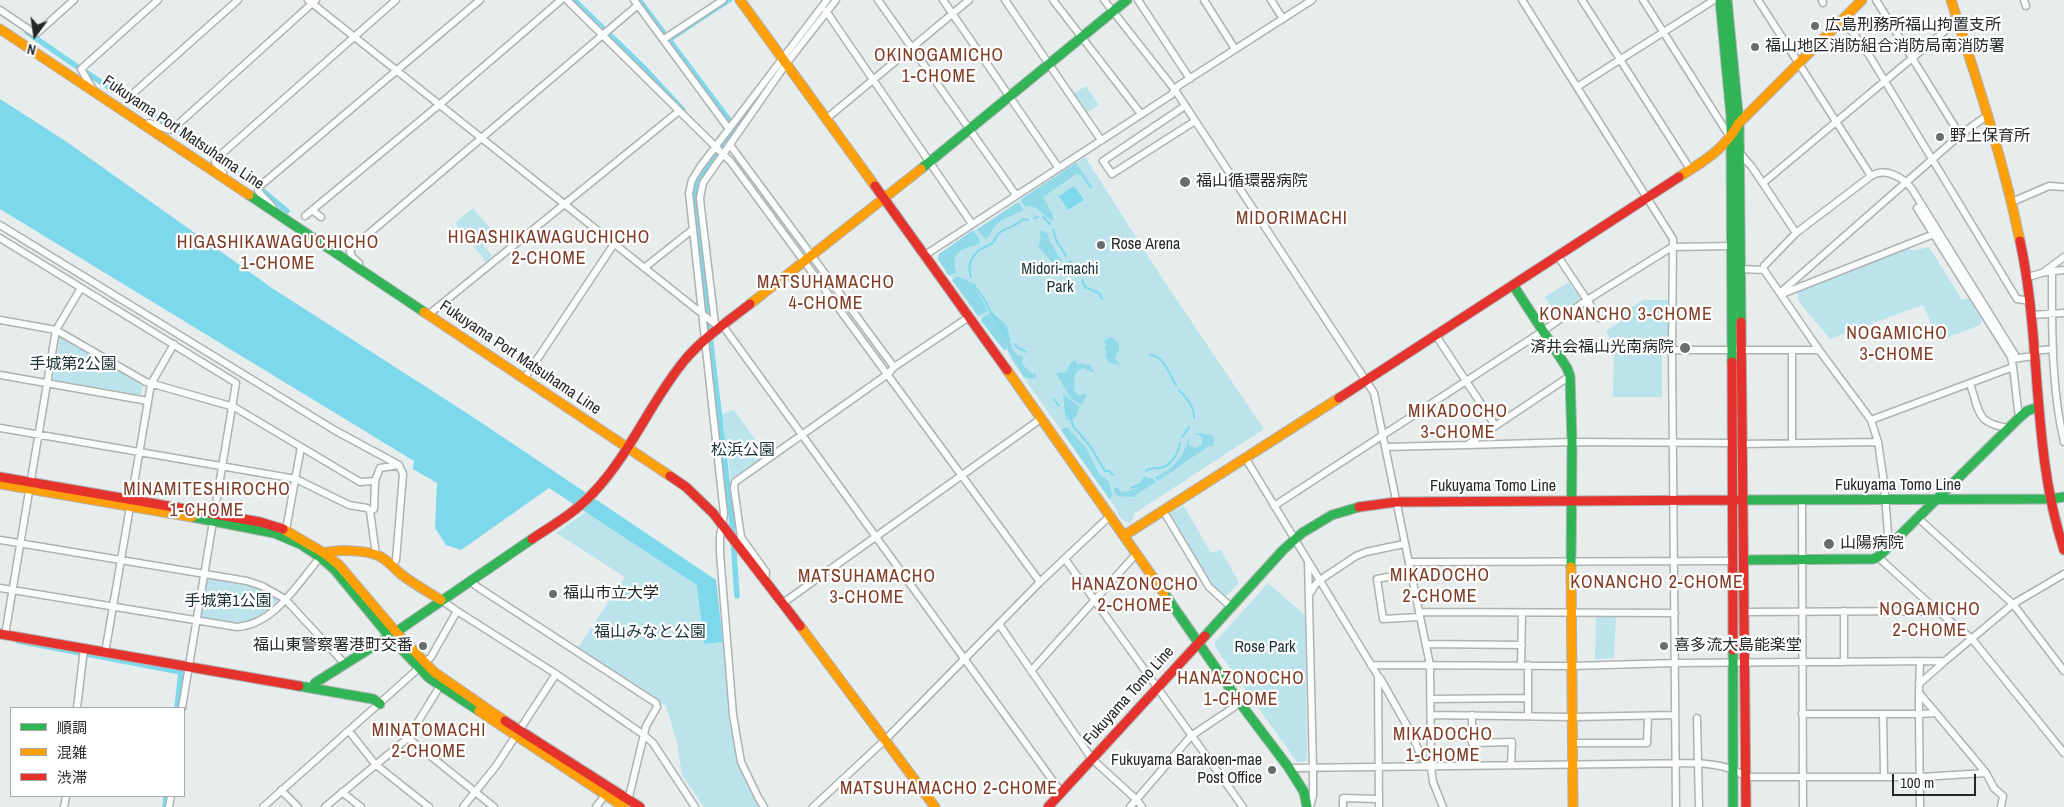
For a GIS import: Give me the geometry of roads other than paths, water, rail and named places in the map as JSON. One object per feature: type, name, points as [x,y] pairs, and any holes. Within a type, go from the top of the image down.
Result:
[{"type":"street","points":[[0,10],[34,33],[37,33],[74,0]]},
{"type":"street","points":[[94,92],[92,85],[80,70],[158,0]]},
{"type":"street","points":[[128,98],[238,0]]},
{"type":"street","points":[[223,178],[223,172],[215,162],[217,158],[396,0]]},
{"type":"street","points":[[275,213],[272,204],[258,190],[260,186],[480,0]]},
{"type":"street","points":[[305,216],[439,105],[561,0]]},
{"type":"street","points":[[566,0],[605,33],[719,151],[809,259],[894,368]]},
{"type":"street","points":[[740,0],[1111,515],[1240,703],[1289,768],[1304,792],[1308,807]]},
{"type":"street","points":[[719,326],[700,198],[703,183],[732,125],[825,7],[836,0]]},
{"type":"street","points":[[878,0],[1016,195]]},
{"type":"street","points":[[944,0],[1058,167]]},
{"type":"street","points":[[826,119],[970,0]]},
{"type":"street","points":[[1004,0],[1101,140]]},
{"type":"street","points":[[1053,0],[1141,114]]},
{"type":"street","points":[[1104,0],[1175,90],[1374,393],[1430,665],[1432,699],[1431,767],[1433,782],[1443,807]]},
{"type":"street","points":[[314,688],[315,683],[344,663],[392,634],[576,509],[594,493],[683,362],[719,326],[884,200],[1080,36],[1127,0]]},
{"type":"street","points":[[1138,0],[1190,79]]},
{"type":"street","points":[[1204,0],[1235,49]]},
{"type":"street","points":[[1271,0],[1283,19]]},
{"type":"street","points":[[925,255],[1171,95],[1190,79],[1312,0]]},
{"type":"street","points":[[1522,0],[1673,239],[1672,442],[1676,807]]},
{"type":"street","points":[[1582,0],[1690,169]]},
{"type":"street","points":[[1643,0],[1738,151],[1763,183],[1796,233]]},
{"type":"street","points":[[1577,87],[1664,32],[1704,2],[1714,0]]},
{"type":"street","points":[[1720,0],[1731,116],[1737,443],[1744,560],[1746,807]]},
{"type":"street","points":[[1727,0],[1739,123],[1740,269],[1736,351]]},
{"type":"street","points":[[1758,0],[1871,176]]},
{"type":"street","points":[[1125,535],[1246,459],[1716,153],[1731,138],[1739,123],[1862,0]]},
{"type":"street","points":[[1876,0],[1960,135]]},
{"type":"street","points":[[1951,0],[1988,115],[2012,202],[2028,277],[2038,407],[2051,499],[2057,529],[2064,550]]},
{"type":"street","points":[[143,124],[150,123],[169,130],[174,128],[312,1],[396,71],[719,326],[802,434],[1061,792]]},
{"type":"street","points":[[666,38],[721,1]]},
{"type":"street","points":[[359,270],[359,263],[352,257],[350,252],[352,248],[605,33],[636,3],[666,38],[732,125]]},
{"type":"street","points":[[825,7],[972,224]]},
{"type":"street","points":[[1841,20],[1854,34],[1885,81],[2017,299],[2030,301]]},
{"type":"street","points":[[1763,183],[1946,30],[1959,24]]},
{"type":"street","name":"Fukuyama Port Matsuhama Line","points":[[0,29],[686,487],[713,512],[935,807]]},
{"type":"street","points":[[764,807],[741,762],[733,715],[720,553],[724,514],[692,230],[690,187],[695,174],[719,151],[730,145],[784,61]]},
{"type":"street","points":[[1185,106],[1103,161],[1112,174],[1195,121]]},
{"type":"street","points":[[428,315],[679,111]]},
{"type":"street","points":[[1781,293],[1960,135],[1988,115]]},
{"type":"street","points":[[730,145],[888,374],[1040,582]]},
{"type":"street","points":[[1764,270],[1764,266],[1796,233],[1871,176],[1885,171],[1907,182],[2015,359],[2013,368],[2019,418]]},
{"type":"street","points":[[2012,202],[2049,186],[2064,187]]},
{"type":"street","points":[[1922,205],[1917,208],[2015,359]]},
{"type":"street","points":[[312,210],[322,217]]},
{"type":"street","points":[[0,225],[336,431],[399,465],[403,474],[396,560],[393,565]]},
{"type":"street","points":[[644,268],[692,230]]},
{"type":"street","points":[[1781,293],[1934,234]]},
{"type":"street","points":[[0,238],[236,383],[234,407],[182,707]]},
{"type":"street","points":[[524,379],[614,244]]},
{"type":"street","points":[[1274,506],[1672,246],[1732,246]]},
{"type":"street","points":[[1557,255],[1599,318]]},
{"type":"street","points":[[2044,272],[2064,257]]},
{"type":"street","points":[[1740,269],[1764,270]]},
{"type":"street","points":[[1764,270],[1819,350],[1871,420],[1878,442],[1888,546]]},
{"type":"street","points":[[2028,277],[2044,272],[2064,270]]},
{"type":"street","points":[[2052,271],[2053,349],[2058,418],[2064,442]]},
{"type":"street","points":[[1513,285],[1570,376],[1572,442],[1570,502],[1573,807]]},
{"type":"street","points":[[81,288],[56,330],[13,590],[2,634],[84,650],[314,688],[373,699],[380,704]]},
{"type":"street","points":[[2031,315],[2064,313]]},
{"type":"street","points":[[765,580],[766,572],[741,537],[734,488],[735,482],[894,368],[969,317]]},
{"type":"street","points":[[0,320],[56,330],[151,384],[234,407],[362,483],[375,481]]},
{"type":"street","points":[[1436,334],[1495,425]]},
{"type":"street","points":[[105,653],[151,384],[174,344]]},
{"type":"street","points":[[2015,359],[2053,349]]},
{"type":"street","points":[[1672,350],[1819,350]]},
{"type":"street","points":[[1792,350],[1792,442]]},
{"type":"street","points":[[1871,420],[2013,368]]},
{"type":"street","points":[[0,375],[148,401]]},
{"type":"street","points":[[1467,444],[1570,376]]},
{"type":"street","points":[[1970,384],[1982,417],[1986,422],[1994,426],[2008,428]]},
{"type":"street","points":[[1744,560],[1873,559],[1936,501],[2027,410],[2038,407]]},
{"type":"street","points":[[783,603],[1042,418]]},
{"type":"street","points":[[0,428],[296,479],[348,505],[367,508],[370,511],[376,555]]},
{"type":"street","points":[[1385,447],[1572,442],[1878,442]]},
{"type":"street","points":[[1733,807],[1731,502],[1737,443]]},
{"type":"street","points":[[286,530],[301,447]]},
{"type":"street","points":[[1246,459],[1378,676],[1410,731],[1422,758],[1431,767]]},
{"type":"street","points":[[370,511],[374,509],[375,481],[380,468],[399,465]]},
{"type":"street","points":[[0,477],[31,486]]},
{"type":"street","points":[[0,484],[31,486],[214,518],[274,533],[322,555],[339,565],[392,634],[440,686],[626,804]]},
{"type":"street","name":"Fukuyama Tomo Line","points":[[1048,807],[1283,550],[1316,524],[1332,515],[1357,507],[1396,502],[1936,501],[2051,499],[2064,497]]},
{"type":"street","points":[[1802,501],[1803,807]]},
{"type":"street","points":[[1164,512],[1209,587],[1230,606]]},
{"type":"street","points":[[813,807],[885,740],[1040,582],[1111,515]]},
{"type":"street","points":[[214,518],[260,522],[286,530],[322,555]]},
{"type":"street","points":[[1918,518],[2013,604],[2064,671]]},
{"type":"street","points":[[0,540],[247,581],[262,586],[285,599],[344,663]]},
{"type":"street","points":[[1310,593],[1320,580],[1356,556],[1404,544]]},
{"type":"street","points":[[0,588],[237,627],[265,618],[285,599],[322,555],[333,550],[376,555],[393,565],[399,573],[556,674],[644,735],[653,743],[695,807]]},
{"type":"street","points":[[1031,671],[1137,553]]},
{"type":"street","points":[[1878,556],[1933,606],[1972,638],[2064,753]]},
{"type":"street","points":[[1065,559],[1158,686],[1191,736],[1243,807]]},
{"type":"street","points":[[1308,559],[1313,768],[1313,796],[1308,807]]},
{"type":"street","points":[[1409,562],[1732,561]]},
{"type":"street","points":[[1410,573],[1377,579],[1383,619],[1419,615],[1674,613]]},
{"type":"street","points":[[1919,684],[2013,604],[2064,574]]},
{"type":"street","points":[[470,580],[476,586],[656,703],[657,707],[646,726],[626,804]]},
{"type":"street","points":[[1744,612],[1929,611],[1933,606]]},
{"type":"street","points":[[263,807],[422,666],[430,657],[457,611]]},
{"type":"street","points":[[1844,611],[1844,662]]},
{"type":"street","points":[[1522,613],[1522,645],[1528,698],[1528,716]]},
{"type":"street","points":[[999,624],[1092,759],[1137,800],[1142,807]]},
{"type":"street","points":[[1426,644],[1522,645]]},
{"type":"street","points":[[77,707],[84,650]]},
{"type":"street","points":[[1920,661],[1920,807]]},
{"type":"street","points":[[1371,665],[1572,666],[1675,663],[1945,661]]},
{"type":"street","points":[[422,666],[434,672],[604,795],[626,804],[640,807]]},
{"type":"street","points":[[463,807],[496,766],[556,674]]},
{"type":"street","points":[[1378,676],[1379,807]]},
{"type":"street","points":[[325,807],[408,738],[440,686]]},
{"type":"street","points":[[1920,694],[1986,773],[1994,788],[2003,796],[2001,807]]},
{"type":"street","points":[[1432,699],[1528,698]]},
{"type":"street","points":[[1130,807],[1191,736],[1240,703]]},
{"type":"street","points":[[1802,714],[1936,713]]},
{"type":"street","points":[[1883,714],[1884,776]]},
{"type":"street","points":[[1431,715],[1572,717],[1675,715]]},
{"type":"street","points":[[1472,715],[1472,743],[1512,742],[1511,765]]},
{"type":"street","points":[[1573,743],[1647,743],[1648,716]]},
{"type":"street","points":[[1697,718],[1699,807]]},
{"type":"street","points":[[349,731],[375,764],[429,807]]},
{"type":"street","points":[[408,738],[494,807]]},
{"type":"street","points":[[1289,768],[1698,764],[1724,765],[1746,777],[1920,777],[1986,773]]},
{"type":"street","points":[[281,790],[298,807]]},
{"type":"street","points":[[342,792],[361,807]]},
{"type":"street","points":[[596,807],[604,795]]},
{"type":"street","points":[[1343,807],[1343,798],[1378,798]]},
{"type":"waterway","points":[[574,0],[646,70],[683,110]]},
{"type":"waterway","points":[[639,0],[735,128]]},
{"type":"waterway","points":[[668,40],[729,0]]},
{"type":"waterway","points":[[821,13],[831,0]]},
{"type":"waterway","points":[[27,32],[79,68]]},
{"type":"waterway","points":[[84,71],[170,127]]},
{"type":"waterway","points":[[737,596],[732,523],[694,199],[697,183],[701,175],[770,80]]},
{"type":"waterway","points":[[175,131],[262,190],[287,211]]},
{"type":"waterway","points":[[1034,218],[1038,217]]},
{"type":"waterway","points":[[1043,217],[1050,224]]},
{"type":"waterway","points":[[971,277],[970,265],[972,258],[982,248],[993,243],[1002,231],[1023,219],[1028,220]]},
{"type":"waterway","points":[[1053,229],[1056,240],[1066,256]]},
{"type":"waterway","points":[[1070,261],[1079,275]]},
{"type":"waterway","points":[[1082,280],[1085,287],[1099,293],[1102,299]]},
{"type":"waterway","points":[[973,284],[1009,339]]},
{"type":"waterway","points":[[1015,344],[1026,352]]},
{"type":"waterway","points":[[1150,355],[1159,358],[1163,362],[1176,385]]},
{"type":"waterway","points":[[1179,390],[1192,407],[1194,418]]},
{"type":"waterway","points":[[1054,399],[1059,406]]},
{"type":"waterway","points":[[1065,408],[1069,411],[1073,426],[1090,446],[1105,471],[1109,471],[1113,475]]},
{"type":"waterway","points":[[1182,437],[1189,427]]},
{"type":"waterway","points":[[1146,471],[1168,465],[1176,454],[1180,443]]},
{"type":"waterway","points":[[1131,488],[1141,484],[1145,477]]},
{"type":"waterway","points":[[18,641],[181,672],[177,707]]},
{"type":"waterway","points":[[165,807],[166,797]]},
{"type":"place","name":"広島刑務所福山拘置支所","points":[[1815,26]]},
{"type":"place","name":"福山地区消防組合消防局南消防署","points":[[1755,47]]},
{"type":"place","name":"野上保育所","points":[[1940,137]]},
{"type":"place","name":"福山循環器病院","points":[[1185,182]]},
{"type":"place","name":"Rose Arena","points":[[1101,245]]},
{"type":"place","name":"済井会福山光南病院","points":[[1685,348]]},
{"type":"place","name":"山陽病院","points":[[1829,544]]},
{"type":"place","name":"福山市立大学","points":[[553,594]]},
{"type":"place","name":"福山東警察署港町交番","points":[[423,646]]},
{"type":"place","name":"喜多流大島能楽堂","points":[[1664,646]]},
{"type":"place","name":"Fukuyama Barakoen-mae Post Office","points":[[1272,770]]},
{"type":"district","name":"OKINOGAMICHO 1-CHOME","points":[[939,66]]},
{"type":"district","name":"MIDORIMACHI","points":[[1292,219]]},
{"type":"district","name":"HIGASHIKAWAGUCHICHO 2-CHOME","points":[[549,248]]},
{"type":"district","name":"HIGASHIKAWAGUCHICHO 1-CHOME","points":[[278,253]]},
{"type":"district","name":"MATSUHAMACHO 4-CHOME","points":[[826,293]]},
{"type":"district","name":"KONANCHO 3-CHOME","points":[[1626,315]]},
{"type":"district","name":"NOGAMICHO 3-CHOME","points":[[1897,344]]},
{"type":"district","name":"MIKADOCHO 3-CHOME","points":[[1458,422]]},
{"type":"district","name":"MINAMITESHIROCHO 1-CHOME","points":[[207,500]]},
{"type":"district","name":"KONANCHO 2-CHOME","points":[[1657,583]]},
{"type":"district","name":"MIKADOCHO 2-CHOME","points":[[1440,586]]},
{"type":"district","name":"MATSUHAMACHO 3-CHOME","points":[[867,587]]},
{"type":"district","name":"HANAZONOCHO 2-CHOME","points":[[1135,595]]},
{"type":"district","name":"NOGAMICHO 2-CHOME","points":[[1930,620]]},
{"type":"district","name":"HANAZONOCHO 1-CHOME","points":[[1241,690]]},
{"type":"district","name":"MINATOMACHI 2-CHOME","points":[[429,741]]},
{"type":"district","name":"MIKADOCHO 1-CHOME","points":[[1443,745]]},
{"type":"district","name":"MATSUHAMACHO 2-CHOME","points":[[949,789]]},
{"type":"park label","name":"Midori-machi Park","points":[[1060,279]]},
{"type":"park label","name":"手城第2公園","points":[[73,365]]},
{"type":"park label","name":"松浜公園","points":[[743,451]]},
{"type":"park label","name":"手城第1公園","points":[[228,602]]},
{"type":"park label","name":"福山みなと公園","points":[[650,633]]},
{"type":"park label","name":"Rose Park","points":[[1265,648]]}]
